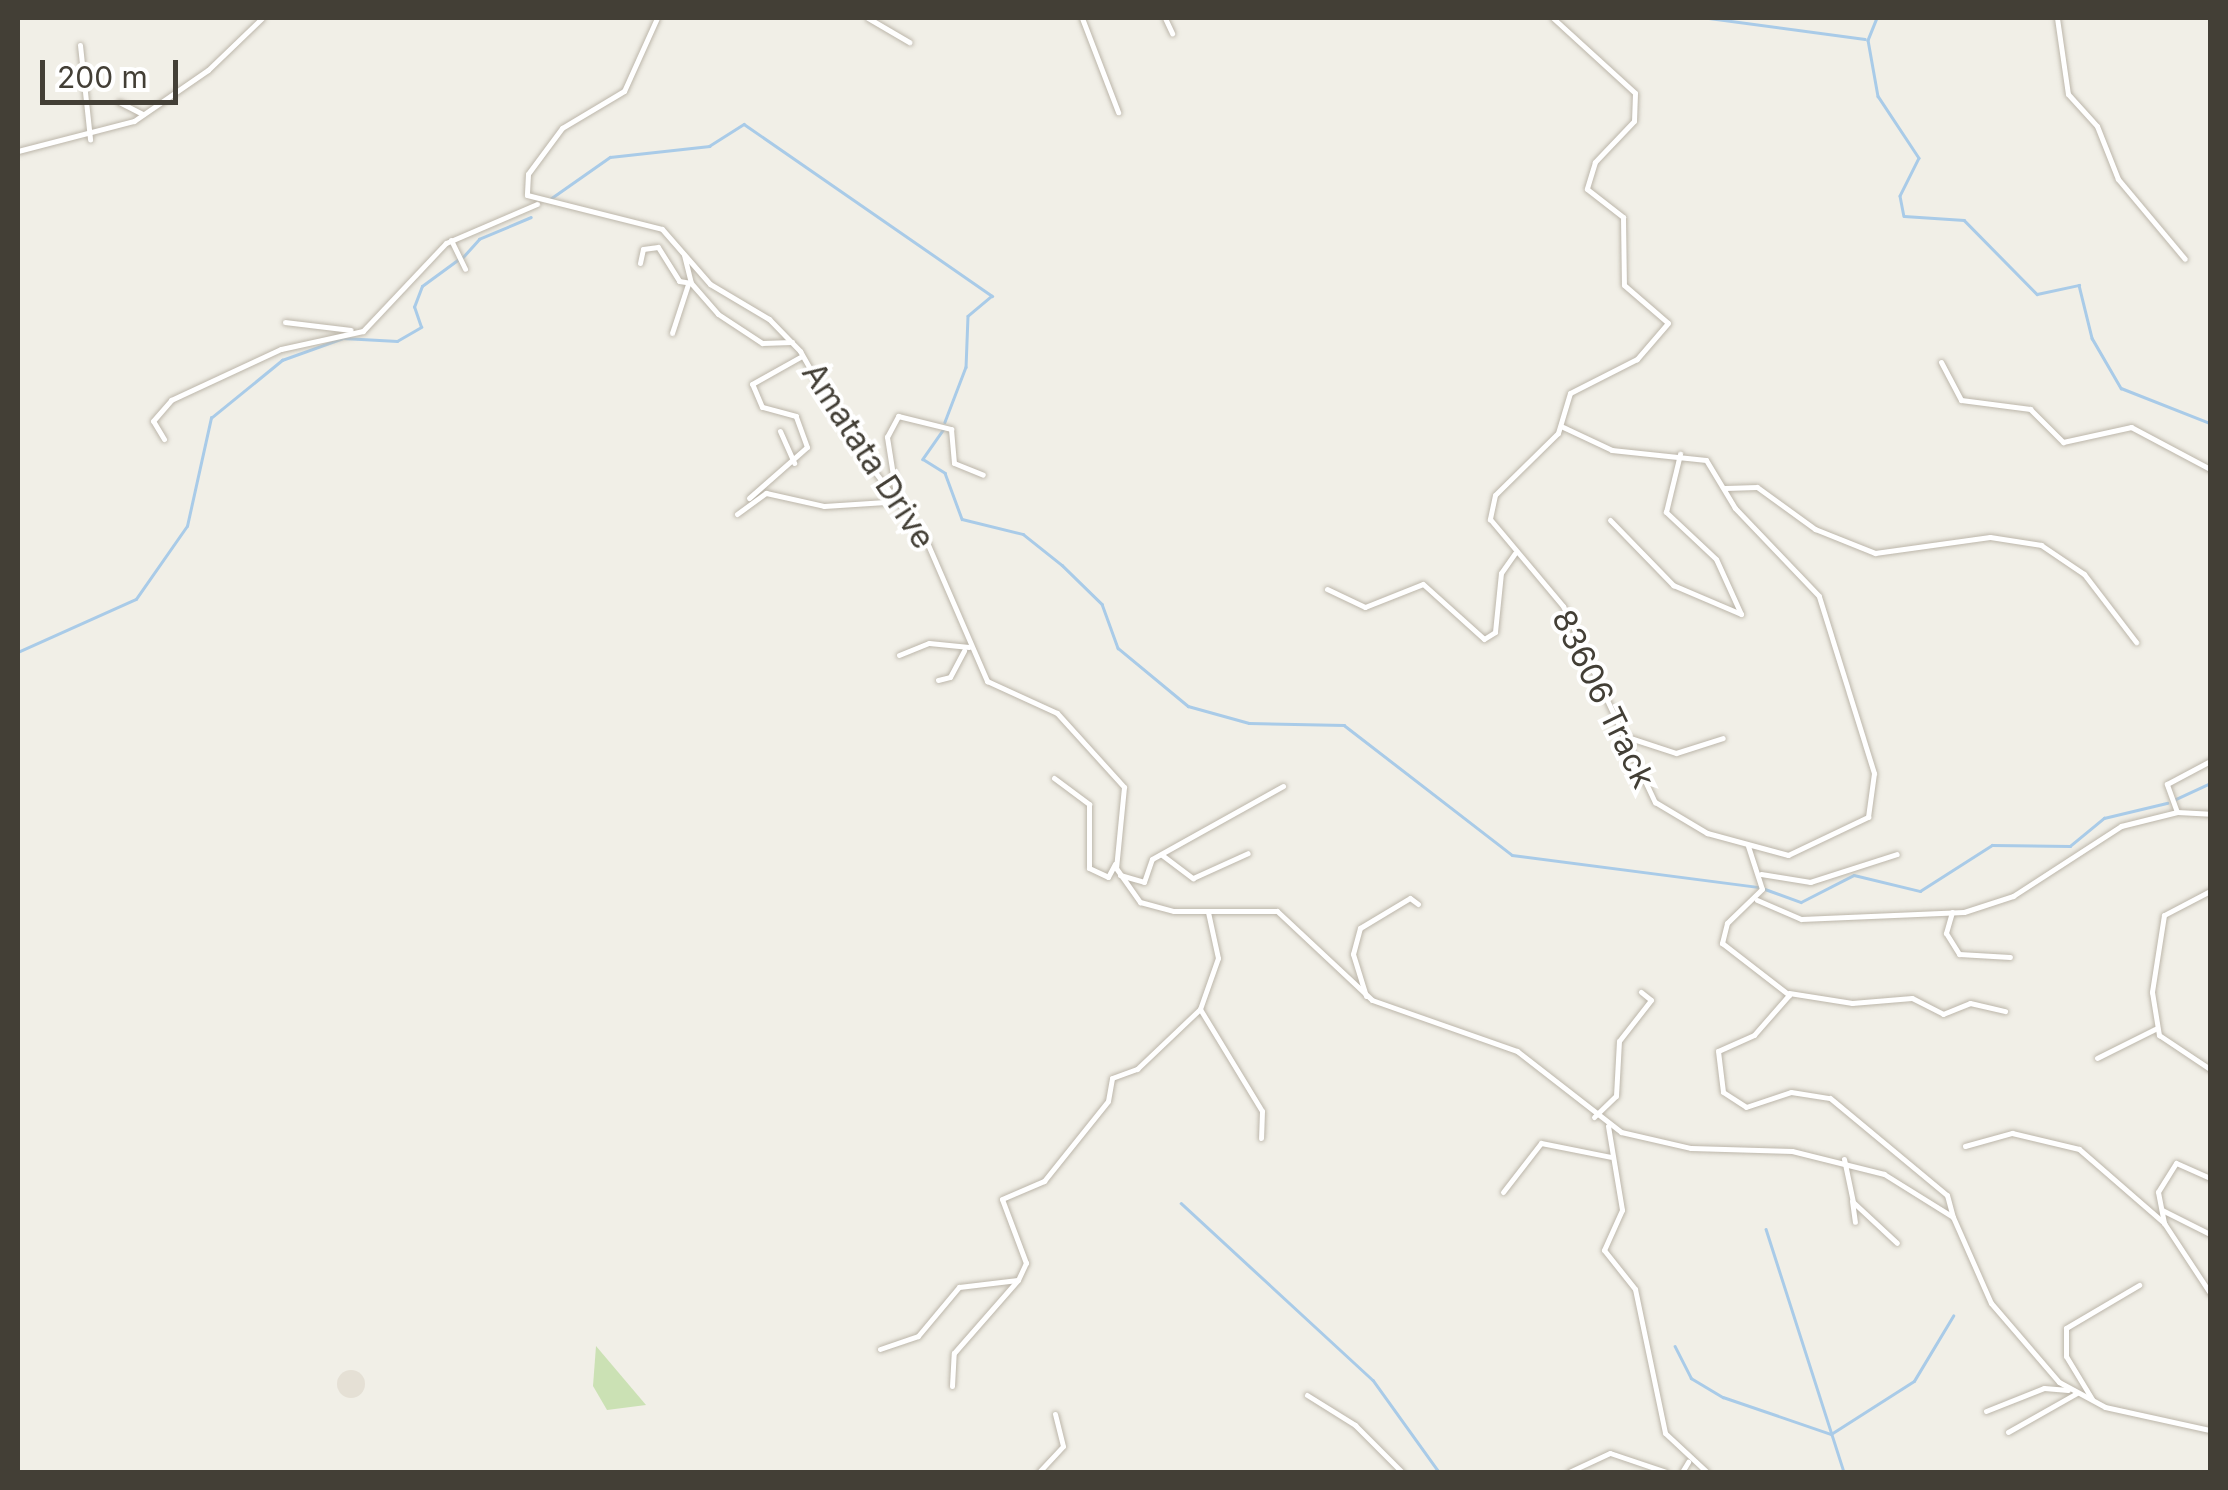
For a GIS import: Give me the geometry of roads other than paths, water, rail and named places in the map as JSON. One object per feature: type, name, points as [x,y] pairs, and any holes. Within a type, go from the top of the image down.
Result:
[{"type":"street","points":[[18,151],[90,138],[145,114],[262,18]]},
{"type":"street","points":[[164,439],[153,421],[171,400],[277,351],[365,330],[451,240],[538,204],[527,195],[528,174],[570,120],[620,96],[658,18]]},
{"type":"street","points":[[868,18],[909,42]]},
{"type":"street","points":[[1082,18],[1118,112]]},
{"type":"street","points":[[1164,18],[1172,33]]},
{"type":"street","points":[[1553,18],[1636,92],[1634,121],[1596,162],[1586,186],[1623,217],[1622,276],[1630,296],[1668,319],[1637,360],[1570,393],[1561,426],[1612,450],[1680,454],[1714,466],[1725,488],[1831,614],[1834,665],[1878,793],[1868,817],[1835,827],[1804,852],[1748,846]]},
{"type":"street","points":[[2057,18],[2068,94],[2096,126],[2118,179],[2185,258]]},
{"type":"street","points":[[80,45],[90,138]]},
{"type":"street","points":[[119,102],[145,114]]},
{"type":"street","name":"Amatata Drive","points":[[538,204],[652,224],[710,284],[792,342],[848,436],[898,497],[966,649],[991,685],[1057,713],[1124,787],[1117,873]]},
{"type":"street","points":[[451,240],[465,269]]},
{"type":"street","points":[[640,263],[646,247],[658,247],[690,284],[755,340],[792,342]]},
{"type":"street","points":[[672,333],[690,284],[683,252]]},
{"type":"street","points":[[286,322],[353,332]]},
{"type":"street","points":[[737,514],[806,450],[801,424],[762,407],[752,384],[803,355]]},
{"type":"street","points":[[1941,362],[1962,400],[2030,409],[2064,442],[2134,427],[2210,469]]},
{"type":"street","points":[[750,498],[791,494],[828,507],[898,497],[888,428],[898,416],[951,429],[954,463],[984,476]]},
{"type":"street","name":"83606 Track","points":[[1561,426],[1490,503],[1515,552],[1533,562],[1563,606],[1648,796],[1748,846]]},
{"type":"street","points":[[780,430],[794,463]]},
{"type":"street","points":[[1610,520],[1673,585],[1740,614],[1716,559],[1668,519],[1664,494],[1680,454]]},
{"type":"street","points":[[1725,488],[1751,484],[1815,529],[1874,553],[1990,537],[2040,545],[2084,574],[2136,642]]},
{"type":"street","points":[[1327,589],[1361,607],[1423,584],[1484,639],[1495,632],[1501,573],[1515,552]]},
{"type":"street","points":[[899,655],[934,642],[966,649],[950,677],[938,680]]},
{"type":"street","points":[[1621,735],[1676,754],[1723,738]]},
{"type":"street","points":[[2177,812],[2167,784],[2210,761]]},
{"type":"street","points":[[1054,778],[1090,804],[1091,871],[1110,876],[1115,863]]},
{"type":"street","points":[[1117,873],[1142,883],[1162,855],[1283,786]]},
{"type":"street","points":[[1757,900],[1801,920],[1952,912],[1999,903],[2106,833],[2177,812],[2210,814]]},
{"type":"street","points":[[1748,846],[1761,874],[1757,900],[1726,924],[1722,943],[1789,992],[1852,1003],[1912,998],[1943,1014],[1970,1002],[2006,1010]]},
{"type":"street","points":[[1162,855],[1192,878],[1248,853]]},
{"type":"street","points":[[1761,874],[1810,882],[1897,854]]},
{"type":"street","points":[[1117,873],[1144,905],[1208,912],[1277,911],[1366,996],[1516,1051],[1608,1126],[1678,1146],[1844,1160],[1953,1217]]},
{"type":"street","points":[[2155,1029],[2158,934],[2183,901],[2210,891]]},
{"type":"street","points":[[1366,996],[1353,960],[1360,928],[1410,898],[1418,904]]},
{"type":"street","points":[[952,1386],[954,1353],[1018,1280],[1026,1263],[1002,1199],[1044,1181],[1108,1101],[1112,1078],[1136,1069],[1200,1009],[1218,961],[1208,912]]},
{"type":"street","points":[[1952,912],[1946,933],[1959,954],[2010,957]]},
{"type":"street","points":[[1594,1117],[1616,1096],[1619,1041],[1651,1000],[1641,992]]},
{"type":"street","points":[[1789,992],[1754,1035],[1718,1051],[1722,1092],[1746,1108],[1791,1092],[1830,1098],[1947,1196],[1998,1313],[2073,1391],[2093,1402],[2210,1430]]},
{"type":"street","points":[[1200,1009],[1262,1111],[1261,1138]]},
{"type":"street","points":[[2097,1058],[2155,1029]]},
{"type":"street","points":[[2155,1029],[2210,1068]]},
{"type":"street","points":[[1608,1126],[1622,1210],[1604,1250],[1635,1289],[1652,1345],[1655,1408],[1688,1462],[1707,1472]]},
{"type":"street","points":[[1965,1146],[2012,1132],[2079,1149],[2164,1223],[2210,1292]]},
{"type":"street","points":[[1502,1192],[1542,1143],[1611,1156]]},
{"type":"street","points":[[1844,1160],[1855,1222]]},
{"type":"street","points":[[2164,1223],[2160,1180],[2169,1167],[2210,1178]]},
{"type":"street","points":[[1852,1198],[1896,1243]]},
{"type":"street","points":[[2162,1210],[2210,1234]]},
{"type":"street","points":[[880,1349],[918,1336],[959,1288],[1018,1280]]},
{"type":"street","points":[[2093,1402],[2066,1356],[2066,1328],[2139,1286]]},
{"type":"street","points":[[1986,1411],[2044,1388],[2073,1391]]},
{"type":"street","points":[[2008,1432],[2073,1391]]},
{"type":"street","points":[[1307,1395],[1354,1425],[1402,1472]]},
{"type":"street","points":[[1039,1472],[1062,1446],[1055,1414]]},
{"type":"street","points":[[1569,1472],[1610,1452],[1666,1472]]},
{"type":"street","points":[[1682,1472],[1688,1462]]},
{"type":"waterway","points":[[1709,18],[1865,39]]},
{"type":"waterway","points":[[1877,18],[1868,40],[1878,96],[1919,158],[1900,196],[1904,216],[1964,220],[2037,294],[2079,285],[2092,338],[2121,388],[2210,423]]},
{"type":"waterway","points":[[550,199],[610,157],[709,146],[744,124],[992,296],[968,316],[966,367],[945,422]]},
{"type":"waterway","points":[[463,257],[479,239],[531,217]]},
{"type":"waterway","points":[[18,652],[136,599],[187,526],[211,418],[282,360],[343,338],[397,341],[421,327],[414,307],[422,286],[459,259]]},
{"type":"waterway","points":[[944,429],[923,459],[945,473],[962,519],[1023,534],[1062,565],[1102,604],[1118,648],[1188,706],[1249,723],[1344,725],[1512,855],[1759,887]]},
{"type":"waterway","points":[[2174,800],[2210,783]]},
{"type":"waterway","points":[[1765,889],[1801,902],[1854,875],[1920,891],[1992,845],[2070,846],[2104,818],[2167,803]]},
{"type":"waterway","points":[[1181,1203],[1373,1380],[1439,1472]]},
{"type":"waterway","points":[[1766,1229],[1844,1472]]},
{"type":"waterway","points":[[1675,1346],[1691,1378],[1723,1397],[1831,1434],[1914,1381],[1953,1316]]}]
